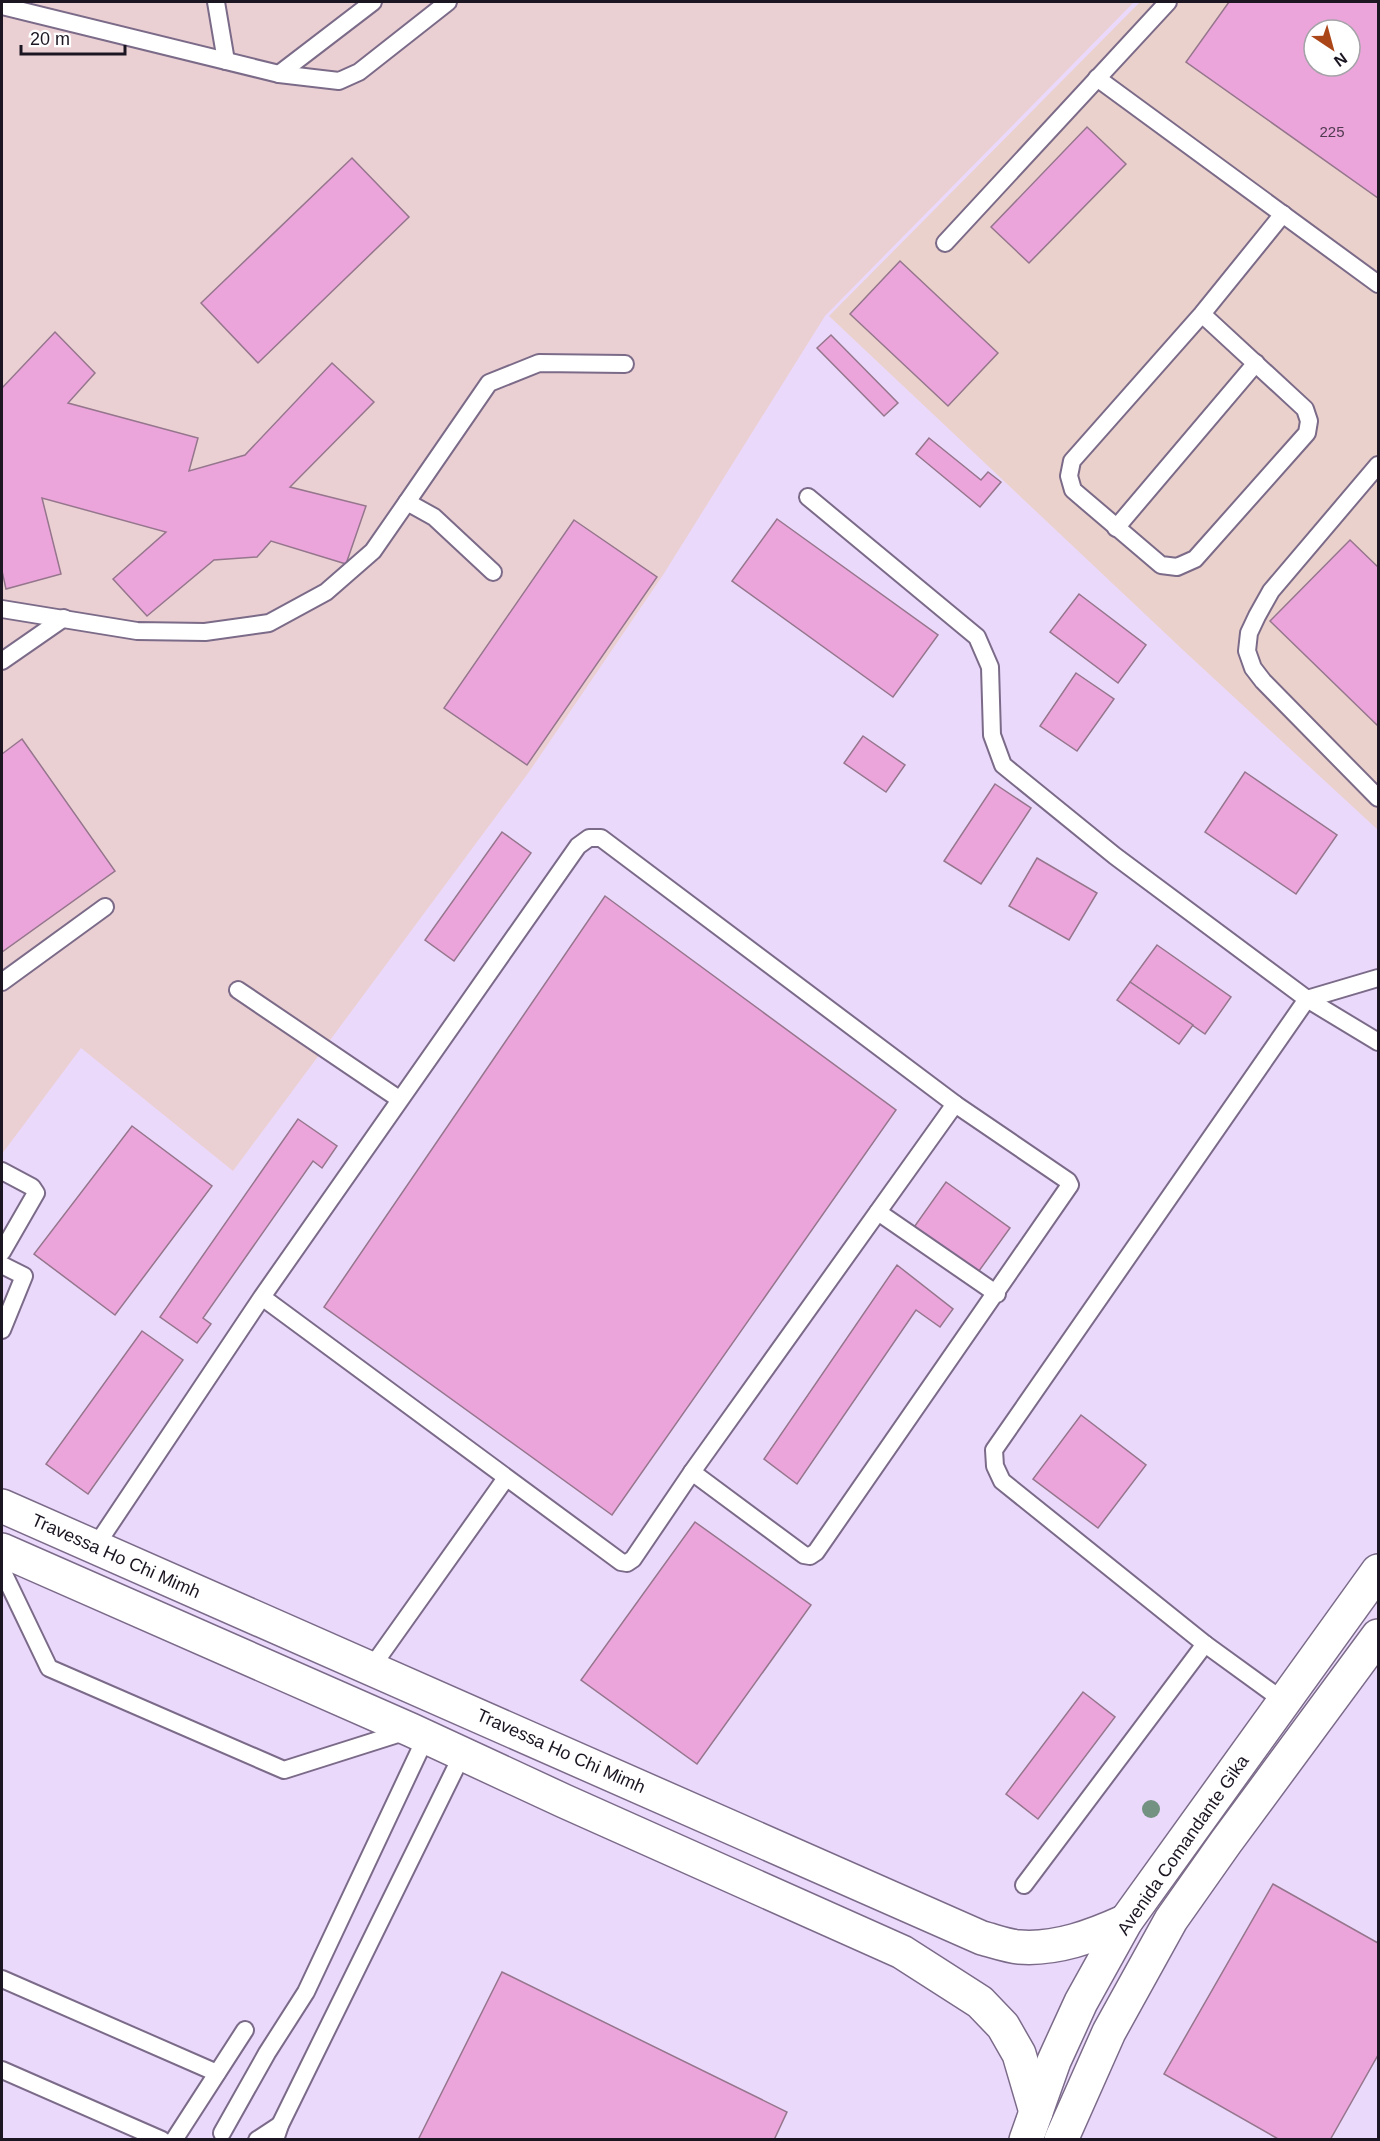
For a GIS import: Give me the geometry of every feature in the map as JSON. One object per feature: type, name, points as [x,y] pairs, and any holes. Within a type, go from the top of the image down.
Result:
[{"type":"street","name":"Travessa Ho Chi Mimh","points":[[2,1506],[982,1938],[1018,1947],[1047,1946],[1090,1937],[1126,1921]]},
{"type":"street","points":[[2,1550],[418,1733],[902,1952],[980,2002],[1003,2026],[1018,2054],[1031,2126]]},
{"type":"street","name":"Avenida Comandante Gika","points":[[1031,2126],[1054,2061],[1081,2002],[1126,1921],[1286,1702],[1378,1571]]},
{"type":"street","name":"Avenida Comandante Gika","points":[[1061,2139],[1109,2032],[1171,1920],[1378,1636]]},
{"type":"lane","points":[[216,2],[226,61]]},
{"type":"lane","points":[[279,74],[373,2]]},
{"type":"lane","points":[[2,6],[279,74],[339,81],[358,72],[448,2]]},
{"type":"lane","points":[[945,243],[1168,2]]},
{"type":"lane","points":[[1097,78],[1378,284]]},
{"type":"lane","points":[[1202,314],[1305,409],[1309,421],[1307,434],[1194,559],[1177,567],[1161,565],[1073,490],[1069,476],[1072,461],[1202,314],[1283,214]]},
{"type":"lane","points":[[2,609],[137,632],[205,632],[269,623],[326,592],[374,551],[489,383],[539,363],[625,364]]},
{"type":"lane","points":[[1116,528],[1256,363]]},
{"type":"lane","points":[[1377,469],[1271,591],[1249,633],[1247,651],[1253,668],[1263,681],[1378,798]]},
{"type":"lane","points":[[808,497],[977,637],[990,667],[992,735],[1003,765],[1115,856],[1306,999],[1378,1042]]},
{"type":"lane","points":[[407,502],[434,518],[493,572]]},
{"type":"lane","points":[[2,661],[64,618]]},
{"type":"lane","points":[[95,1547],[262,1297],[399,1100],[578,846],[589,838],[601,838],[955,1104],[1068,1181],[1070,1185],[816,1552],[810,1556],[804,1555],[692,1472]]},
{"type":"lane","points":[[2,982],[105,907]]},
{"type":"lane","points":[[1286,1702],[1204,1644],[1002,1481],[995,1466],[994,1450],[1306,999],[1378,978]]},
{"type":"lane","points":[[238,990],[399,1100]]},
{"type":"lane","points":[[262,1297],[621,1562],[627,1563],[633,1559],[692,1472],[955,1104]]},
{"type":"lane","points":[[2,1171],[32,1186],[36,1193],[2,1252]]},
{"type":"lane","points":[[878,1212],[996,1294]]},
{"type":"lane","points":[[2,1265],[24,1276],[2,1330]]},
{"type":"lane","points":[[371,1668],[506,1478]]},
{"type":"lane","points":[[2,1570],[49,1668],[284,1770],[418,1733]]},
{"type":"lane","points":[[1024,1885],[1204,1644]]},
{"type":"lane","points":[[222,2133],[267,2053],[306,1992],[418,1733]]},
{"type":"lane","points":[[257,2139],[277,2132],[462,1753]]},
{"type":"lane","points":[[2,1979],[217,2073]]},
{"type":"lane","points":[[174,2139],[245,2030]]},
{"type":"lane","points":[[2,2070],[162,2139]]},
{"type":"shaded area","points":[[2,2],[1134,2],[825,316],[663,575],[529,772],[233,1171],[81,1048],[2,1154]]},
{"type":"shaded area","points":[[1140,2],[1378,2],[1378,830],[1183,650],[829,316]]},
{"type":"building","points":[[1229,2],[1378,2],[1378,198],[1186,62]]},
{"type":"building","points":[[1087,127],[1126,164],[1029,263],[991,227]]},
{"type":"building","points":[[352,158],[409,217],[258,363],[201,303]]},
{"type":"building","points":[[900,261],[998,353],[948,406],[850,314]]},
{"type":"building","points":[[55,332],[95,373],[68,403],[198,438],[189,471],[245,455],[332,363],[374,402],[290,487],[366,506],[346,564],[271,541],[257,557],[214,560],[147,616],[113,579],[166,532],[42,498],[61,574],[6,589],[2,571],[2,388]]},
{"type":"building","points":[[831,335],[898,403],[884,416],[817,348]]},
{"type":"building","points":[[929,438],[981,480],[988,472],[1001,482],[980,507],[916,454]]},
{"type":"building","points":[[777,519],[938,635],[893,697],[732,581]]},
{"type":"building","points":[[574,520],[657,577],[527,765],[444,708]]},
{"type":"building","points":[[1350,540],[1378,567],[1378,726],[1270,621]]},
{"type":"building","points":[[1079,594],[1146,645],[1118,683],[1050,632]]},
{"type":"building","points":[[1076,673],[1114,699],[1077,751],[1040,726]]},
{"type":"building","points":[[863,736],[905,765],[886,792],[844,763]]},
{"type":"building","points":[[22,739],[115,871],[2,952],[2,754]]},
{"type":"building","points":[[1245,772],[1337,835],[1296,894],[1205,832]]},
{"type":"building","points":[[995,784],[1031,808],[981,884],[944,861]]},
{"type":"building","points":[[502,832],[531,853],[454,961],[425,940]]},
{"type":"building","points":[[1037,858],[1097,893],[1069,940],[1009,906]]},
{"type":"building","points":[[605,896],[896,1110],[612,1515],[324,1307]]},
{"type":"building","points":[[1157,945],[1231,997],[1205,1034],[1130,982]]},
{"type":"building","points":[[1130,982],[1193,1025],[1179,1044],[1117,1000]]},
{"type":"building","points":[[298,1119],[337,1146],[322,1168],[313,1161],[203,1318],[211,1324],[197,1343],[160,1317]]},
{"type":"building","points":[[132,1126],[212,1186],[115,1315],[34,1254]]},
{"type":"building","points":[[946,1182],[1010,1228],[976,1275],[912,1230]]},
{"type":"building","points":[[897,1265],[953,1309],[940,1327],[916,1310],[797,1484],[764,1459]]},
{"type":"building","points":[[142,1331],[183,1360],[88,1494],[46,1464]]},
{"type":"building","points":[[1081,1415],[1146,1465],[1098,1528],[1033,1479]]},
{"type":"building","points":[[695,1522],[811,1605],[697,1764],[581,1680]]},
{"type":"building","points":[[1083,1692],[1115,1717],[1038,1819],[1006,1794]]},
{"type":"building","points":[[1273,1884],[1378,1943],[1378,2055],[1330,2140],[1280,2140],[1164,2074]]},
{"type":"building","points":[[502,1972],[787,2112],[774,2140],[418,2140]]}]
